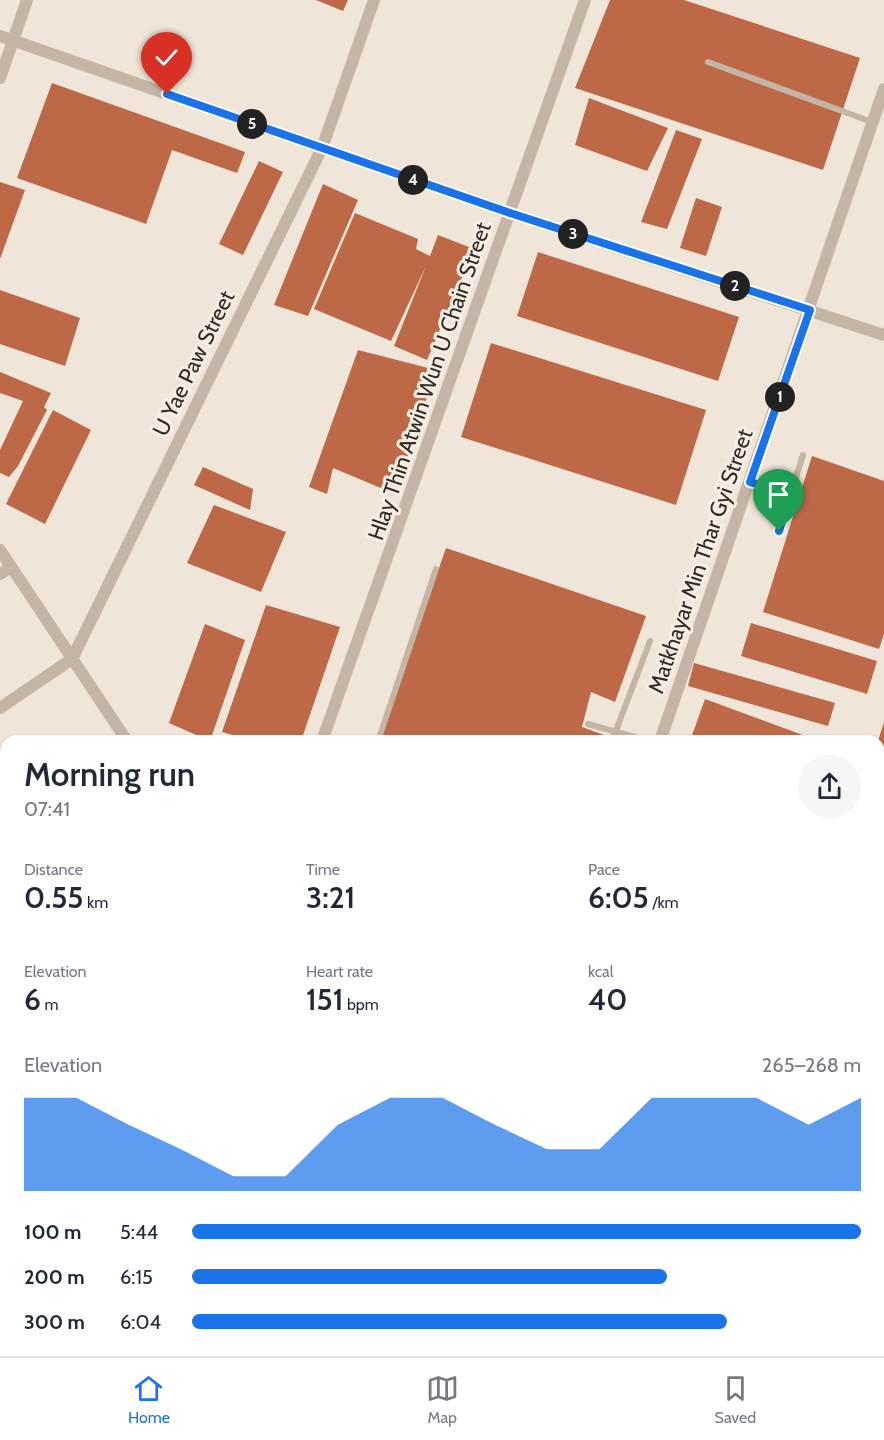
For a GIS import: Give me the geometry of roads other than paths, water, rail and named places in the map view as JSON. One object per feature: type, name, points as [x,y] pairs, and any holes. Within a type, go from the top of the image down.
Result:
[{"type":"street","points":[[0,78],[27,0]]},
{"type":"street","name":"U Yae Paw Street","points":[[0,708],[72,659],[321,148],[374,0]]},
{"type":"street","name":"Hlay Thin Atwin Wun U Chain Street","points":[[324,735],[585,0]]},
{"type":"street","points":[[0,36],[510,213],[884,335]]},
{"type":"street","name":"Matkhayar Min Thar Gyi Street","points":[[662,735],[810,310],[884,89]]},
{"type":"street","points":[[0,550],[123,735]]},
{"type":"street","points":[[0,574],[11,567]]},
{"type":"lane","points":[[708,62],[873,122]]},
{"type":"lane","points":[[779,531],[803,455]]},
{"type":"lane","points":[[750,482],[790,495]]},
{"type":"lane","points":[[380,735],[436,569]]},
{"type":"lane","points":[[614,735],[650,641]]},
{"type":"lane","points":[[588,724],[629,735]]}]
